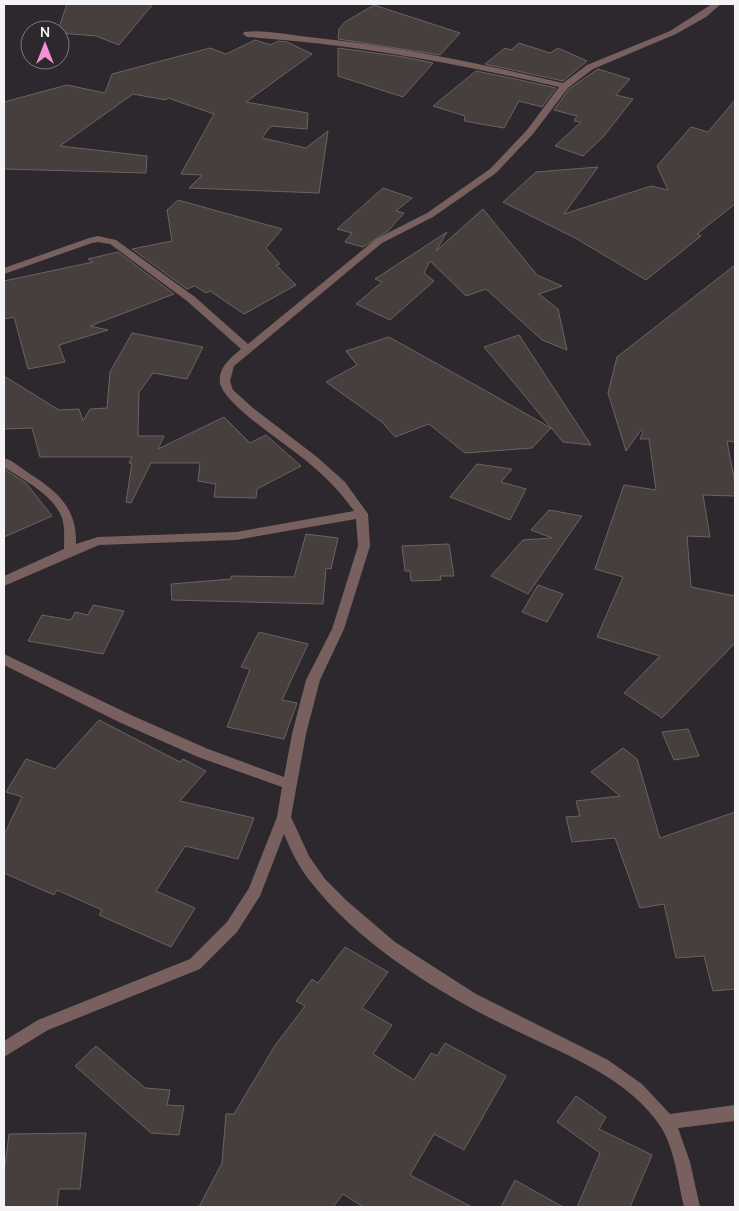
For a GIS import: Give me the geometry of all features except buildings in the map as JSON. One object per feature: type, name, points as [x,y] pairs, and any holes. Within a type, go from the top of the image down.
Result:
[{"type":"street","points":[[4,1050],[43,1026],[195,964],[232,927],[255,891],[284,818],[289,784],[313,680],[338,628],[364,546],[362,514],[341,484],[249,411],[228,391],[225,381],[226,372],[236,357],[286,320],[335,276],[379,241],[430,215],[493,172],[530,132],[565,86],[590,66],[664,37],[693,23],[717,4]]},
{"type":"street","points":[[247,34],[340,41],[488,68],[565,86]]},
{"type":"street","points":[[4,271],[89,241],[98,239],[113,242],[191,299],[247,349]]},
{"type":"street","points":[[4,462],[49,493],[66,512],[70,529],[70,551]]},
{"type":"street","points":[[4,582],[70,551],[98,541],[196,539],[236,536],[362,514]]},
{"type":"street","points":[[4,658],[126,719],[203,753],[289,784]]},
{"type":"street","points":[[284,818],[299,853],[319,883],[353,916],[389,945],[445,985],[525,1027],[596,1059],[633,1084],[667,1122],[685,1174],[692,1207]]},
{"type":"street","points":[[667,1122],[735,1112]]}]
